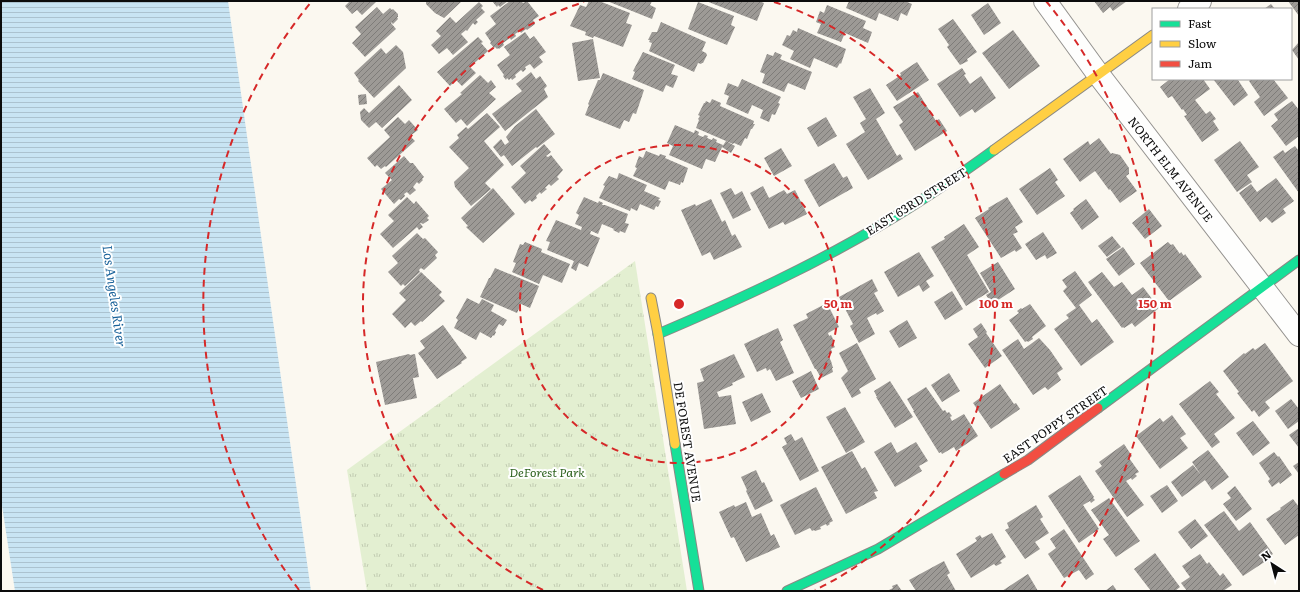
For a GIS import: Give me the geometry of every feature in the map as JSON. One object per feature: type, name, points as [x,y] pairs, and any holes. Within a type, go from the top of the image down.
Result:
[{"type":"street","name":"NORTH ELM AVENUE","points":[[1045,1],[1098,74],[1299,335]]},
{"type":"street","points":[[1190,8],[1200,1]]},
{"type":"street","name":"EAST 63RD STREET","points":[[658,334],[764,287],[806,266],[892,218],[972,166],[1152,36]]},
{"type":"street","name":"EAST POPPY STREET","points":[[787,591],[878,550],[1028,460],[1299,260]]},
{"type":"street","name":"DE FOREST AVENUE","points":[[651,298],[699,591]]},
{"type":"green space","name":"DeForest Park","points":[[635,261],[687,591],[367,591],[347,470]]},
{"type":"water","name":"Los Angeles River","points":[[1,1],[228,1],[311,591],[15,591],[1,499]]},
{"type":"building","points":[[350,1],[377,1],[362,15],[357,10],[352,14],[345,6]]},
{"type":"building","points":[[426,1],[462,1],[444,18],[435,13],[426,4]]},
{"type":"building","points":[[492,1],[508,1],[500,7],[498,5],[497,7]]},
{"type":"building","points":[[510,1],[521,1],[523,3],[527,1],[539,16],[533,20],[535,24],[521,33],[520,31],[515,34],[516,36],[511,40],[510,38],[503,43],[504,45],[497,49],[490,43],[491,42],[485,33],[496,24],[490,16]]},
{"type":"building","points":[[589,1],[599,1],[630,13],[626,23],[632,25],[623,47],[594,36],[593,38],[585,35],[586,32],[570,26],[580,5],[586,7]]},
{"type":"building","points":[[607,1],[652,1],[650,5],[656,8],[652,19]]},
{"type":"building","points":[[706,1],[759,1],[764,3],[757,21]]},
{"type":"building","points":[[849,1],[905,1],[912,4],[907,16],[901,13],[898,21],[879,13],[876,21],[846,8]]},
{"type":"building","points":[[1094,1],[1127,1],[1113,11],[1110,7],[1103,13]]},
{"type":"building","points":[[1288,1],[1299,1],[1299,16]]},
{"type":"building","points":[[479,2],[483,6],[481,8],[485,12],[476,20],[478,22],[475,25],[473,23],[467,31],[466,30],[461,34],[468,42],[453,55],[447,48],[439,54],[431,45],[441,36],[436,31],[450,17],[456,23]]},
{"type":"building","points":[[698,2],[734,16],[731,25],[735,27],[727,45],[688,29]]},
{"type":"building","points":[[988,3],[1001,23],[984,35],[971,15]]},
{"type":"building","points":[[1271,4],[1274,8],[1265,8]]},
{"type":"building","points":[[827,5],[866,21],[863,28],[872,32],[868,43],[845,33],[841,42],[817,33],[821,24],[816,22],[820,11],[824,13]]},
{"type":"building","points":[[377,7],[383,14],[390,8],[398,14],[398,19],[393,24],[391,22],[396,29],[365,57],[352,43],[361,34],[355,27]]},
{"type":"building","points":[[953,19],[977,52],[967,59],[968,61],[960,65],[947,47],[949,45],[938,29]]},
{"type":"building","points":[[661,22],[706,42],[702,51],[707,55],[703,63],[698,63],[694,72],[649,51],[652,43],[648,40],[652,32],[657,32]]},
{"type":"building","points":[[798,28],[846,49],[841,64],[840,63],[837,68],[814,58],[810,68],[790,59],[794,51],[782,45],[787,35],[790,36],[793,30],[797,32]]},
{"type":"building","points":[[1013,30],[1040,66],[1009,89],[982,53]]},
{"type":"building","points":[[525,32],[530,39],[534,36],[546,52],[539,57],[543,62],[534,69],[530,64],[525,67],[526,69],[523,72],[521,70],[515,75],[516,77],[512,80],[511,78],[509,80],[507,78],[506,80],[497,65],[510,55],[504,47]]},
{"type":"building","points":[[478,37],[488,51],[470,67],[476,73],[462,86],[456,80],[450,86],[437,72]]},
{"type":"building","points":[[593,39],[600,78],[578,81],[572,43]]},
{"type":"building","points":[[1299,42],[1299,60],[1292,50]]},
{"type":"building","points":[[396,45],[403,52],[406,68],[374,98],[358,81],[359,80],[354,73],[381,48],[386,54]]},
{"type":"building","points":[[643,52],[675,65],[671,74],[678,76],[673,88],[666,85],[663,92],[632,79],[635,72],[633,71]]},
{"type":"building","points":[[775,52],[782,55],[780,59],[812,72],[805,90],[788,83],[784,92],[762,83],[765,74],[760,72],[767,54],[773,56]]},
{"type":"building","points":[[917,62],[929,80],[897,101],[886,85],[901,75],[900,73]]},
{"type":"building","points":[[962,68],[966,74],[964,75],[970,84],[981,76],[996,98],[975,113],[972,109],[960,117],[937,84]]},
{"type":"building","points":[[531,72],[536,79],[540,76],[547,86],[544,89],[548,97],[505,131],[492,114],[522,91],[516,84]]},
{"type":"building","points":[[603,73],[644,90],[636,114],[633,113],[629,122],[624,120],[620,129],[585,115],[598,80],[600,80]]},
{"type":"building","points":[[480,75],[488,83],[491,80],[496,87],[489,93],[496,99],[467,126],[461,119],[456,123],[444,109],[462,94],[460,93]]},
{"type":"building","points":[[742,79],[781,97],[778,103],[780,104],[775,115],[772,114],[769,122],[760,118],[763,110],[752,105],[748,114],[726,104],[729,96],[724,94],[728,83],[738,87]]},
{"type":"building","points":[[1169,80],[1204,80],[1210,89],[1195,100],[1206,114],[1210,111],[1216,119],[1213,121],[1219,130],[1202,142],[1184,116],[1187,115],[1183,109],[1182,110],[1172,96],[1168,98],[1160,87]]},
{"type":"building","points":[[1214,80],[1238,80],[1248,95],[1234,106]]},
{"type":"building","points":[[1274,80],[1288,98],[1264,116],[1254,102],[1260,97],[1249,81]]},
{"type":"building","points":[[399,85],[412,100],[382,128],[376,122],[369,128],[361,120],[360,112],[364,108],[369,113]]},
{"type":"building","points":[[870,88],[885,113],[876,119],[897,156],[900,154],[903,159],[868,180],[846,144],[865,132],[860,123],[866,119],[853,97]]},
{"type":"building","points":[[918,92],[936,121],[939,119],[947,131],[915,151],[899,125],[903,122],[893,107]]},
{"type":"building","points":[[366,94],[367,104],[359,105],[358,95]]},
{"type":"building","points":[[712,99],[721,103],[720,106],[754,121],[753,124],[755,124],[747,139],[745,138],[741,146],[696,128],[700,116],[698,115],[704,103],[706,101],[710,103]]},
{"type":"building","points":[[1292,101],[1299,110],[1299,136],[1286,146],[1271,126],[1278,120],[1274,114]]},
{"type":"building","points":[[536,109],[555,134],[512,166],[504,155],[501,157],[493,147],[501,139],[505,145],[509,142],[506,137],[515,126]]},
{"type":"building","points":[[487,113],[500,127],[484,141],[504,165],[485,183],[491,189],[471,206],[455,187],[454,182],[469,168],[449,147],[459,138],[457,135],[466,127],[468,129]]},
{"type":"building","points":[[398,117],[405,124],[409,120],[418,130],[410,136],[415,141],[386,167],[385,166],[381,169],[377,165],[375,167],[367,158],[390,137],[384,130]]},
{"type":"building","points":[[826,117],[837,136],[818,147],[807,128]]},
{"type":"building","points":[[675,125],[694,133],[695,130],[699,132],[698,135],[703,137],[705,135],[708,136],[707,138],[712,140],[713,138],[717,140],[716,142],[723,145],[715,162],[706,159],[702,169],[669,155],[673,146],[667,143]]},
{"type":"building","points":[[1099,138],[1111,154],[1120,155],[1129,168],[1129,174],[1126,176],[1137,191],[1120,203],[1095,171],[1080,182],[1063,159],[1088,141],[1090,145]]},
{"type":"building","points":[[726,141],[735,146],[731,153],[722,147]]},
{"type":"building","points":[[1240,141],[1259,167],[1247,175],[1252,182],[1237,192],[1214,160]]},
{"type":"building","points":[[544,144],[551,152],[546,156],[548,157],[551,155],[563,170],[557,177],[559,179],[551,186],[549,184],[545,188],[547,189],[541,194],[540,192],[536,196],[537,198],[532,202],[530,200],[525,204],[511,187],[526,173],[520,166]]},
{"type":"building","points":[[1295,146],[1299,151],[1299,193],[1273,157],[1283,150],[1285,153]]},
{"type":"building","points":[[781,148],[792,166],[774,176],[764,158]]},
{"type":"building","points":[[646,151],[659,156],[660,154],[666,156],[665,158],[688,168],[683,183],[681,182],[680,185],[669,181],[665,190],[633,176],[637,168],[635,167],[639,156],[643,158]]},
{"type":"building","points":[[404,156],[410,163],[413,163],[424,177],[419,184],[417,182],[413,187],[416,190],[410,195],[407,192],[401,200],[399,199],[394,204],[381,189],[392,180],[385,173]]},
{"type":"building","points":[[834,163],[843,178],[847,176],[853,188],[819,207],[804,180]]},
{"type":"building","points":[[1050,168],[1058,180],[1055,182],[1065,196],[1037,215],[1019,189]]},
{"type":"building","points":[[619,173],[647,185],[644,191],[660,198],[658,200],[661,201],[658,207],[656,206],[654,210],[640,204],[637,211],[631,208],[630,211],[599,198],[605,186],[603,185],[609,176],[617,179]]},
{"type":"building","points":[[1276,178],[1294,201],[1283,209],[1286,213],[1272,223],[1266,217],[1260,222],[1239,193],[1251,184],[1257,192]]},
{"type":"building","points":[[763,186],[769,198],[784,190],[787,194],[795,190],[807,214],[785,225],[783,222],[769,229],[750,193]]},
{"type":"building","points":[[493,188],[515,214],[483,243],[466,227],[468,226],[461,218]]},
{"type":"building","points":[[731,188],[735,195],[742,191],[751,210],[733,219],[720,193]]},
{"type":"building","points":[[407,197],[414,204],[416,201],[429,216],[427,218],[429,220],[423,224],[420,223],[423,227],[419,230],[417,227],[393,248],[380,234],[394,221],[388,215]]},
{"type":"building","points":[[584,197],[598,203],[599,201],[603,203],[602,205],[628,214],[625,223],[629,224],[625,233],[620,231],[619,233],[602,224],[598,234],[587,229],[591,231],[590,234],[600,238],[588,267],[579,263],[576,271],[571,268],[574,261],[547,250],[550,242],[546,241],[556,220],[581,230],[582,227],[575,224],[579,215],[576,213]]},
{"type":"building","points":[[1007,197],[1023,222],[1015,227],[1018,232],[1013,234],[1022,248],[1016,252],[1015,250],[1001,258],[975,218],[989,209],[988,208]]},
{"type":"building","points":[[711,199],[722,222],[725,220],[732,236],[735,234],[742,247],[714,260],[710,252],[702,256],[681,210],[695,204],[696,206]]},
{"type":"building","points":[[1086,199],[1099,217],[1082,230],[1070,213]]},
{"type":"building","points":[[1149,209],[1162,226],[1145,239],[1132,223]]},
{"type":"building","points":[[964,224],[979,247],[967,255],[989,292],[966,306],[931,247],[945,239],[944,237]]},
{"type":"building","points":[[1043,232],[1057,253],[1047,259],[1045,255],[1036,260],[1025,244]]},
{"type":"building","points":[[417,233],[423,239],[425,238],[438,252],[435,255],[437,258],[424,270],[421,268],[419,270],[420,272],[405,286],[403,284],[401,286],[388,272],[398,263],[392,256]]},
{"type":"building","points":[[1112,236],[1121,247],[1107,257],[1098,246]]},
{"type":"building","points":[[525,242],[542,249],[541,252],[570,264],[562,283],[543,275],[539,284],[512,272],[516,263],[513,262],[520,244],[523,245]]},
{"type":"building","points":[[1168,242],[1171,245],[1173,244],[1180,254],[1181,252],[1184,256],[1185,254],[1202,277],[1169,301],[1140,263]]},
{"type":"building","points":[[1123,247],[1135,264],[1119,276],[1106,259]]},
{"type":"building","points":[[919,252],[934,276],[926,281],[930,287],[923,292],[919,285],[898,297],[884,272]]},
{"type":"building","points":[[998,262],[1015,289],[992,304],[986,295],[991,292],[980,273]]},
{"type":"building","points":[[495,268],[539,286],[530,308],[521,304],[517,313],[480,297]]},
{"type":"building","points":[[1075,271],[1092,295],[1079,305],[1092,323],[1097,319],[1114,342],[1081,366],[1054,329],[1069,318],[1066,315],[1076,308],[1063,291],[1067,287],[1062,280]]},
{"type":"building","points":[[421,272],[442,292],[439,295],[445,301],[422,322],[421,321],[415,326],[411,322],[405,328],[392,314],[406,300],[399,293]]},
{"type":"building","points":[[1102,272],[1114,287],[1122,282],[1132,295],[1143,287],[1159,308],[1135,327],[1132,323],[1122,328],[1088,282]]},
{"type":"building","points":[[872,279],[878,291],[874,293],[884,311],[867,318],[875,334],[859,343],[850,326],[853,324],[839,297]]},
{"type":"building","points":[[952,291],[963,309],[945,320],[934,302]]},
{"type":"building","points":[[467,298],[479,304],[482,299],[494,305],[491,311],[507,320],[503,326],[499,324],[494,336],[493,335],[491,338],[480,332],[476,340],[454,328],[458,320],[456,318]]},
{"type":"building","points":[[827,303],[839,327],[828,333],[834,341],[832,342],[835,347],[831,349],[832,353],[828,355],[833,372],[821,378],[793,325],[808,318],[806,314]]},
{"type":"building","points":[[1030,304],[1046,326],[1032,337],[1033,339],[1025,342],[1009,320],[1019,313],[1017,311]]},
{"type":"building","points":[[907,320],[917,338],[899,348],[889,331]]},
{"type":"building","points":[[981,323],[1002,356],[985,368],[968,344],[978,337],[973,329]]},
{"type":"building","points":[[443,325],[467,358],[461,362],[462,363],[437,379],[418,353],[425,348],[420,341]]},
{"type":"building","points":[[778,328],[783,340],[780,342],[794,373],[776,381],[770,369],[767,371],[766,368],[757,372],[744,344]]},
{"type":"building","points":[[1039,338],[1050,350],[1063,369],[1057,373],[1061,380],[1048,390],[1045,387],[1033,395],[1002,350],[1018,339],[1024,349]]},
{"type":"building","points":[[857,343],[876,379],[859,389],[861,393],[852,398],[841,378],[848,371],[839,353]]},
{"type":"building","points":[[1265,343],[1293,381],[1265,402],[1270,408],[1259,417],[1254,410],[1252,412],[1237,393],[1239,392],[1223,371],[1244,353],[1245,354],[1253,348],[1255,350]]},
{"type":"building","points":[[409,354],[415,354],[419,377],[413,378],[417,398],[385,405],[376,362]]},
{"type":"building","points":[[734,354],[745,377],[732,383],[733,385],[717,392],[719,397],[731,395],[736,424],[704,429],[697,383],[704,381],[700,369]]},
{"type":"building","points":[[811,371],[819,389],[801,398],[792,381]]},
{"type":"building","points":[[949,373],[960,391],[942,402],[931,385]]},
{"type":"building","points":[[890,381],[913,417],[895,428],[876,397],[874,391]]},
{"type":"building","points":[[1210,381],[1219,392],[1216,394],[1235,418],[1214,434],[1220,442],[1212,448],[1179,404]]},
{"type":"building","points":[[1000,384],[1014,404],[1016,403],[1020,409],[991,429],[973,403]]},
{"type":"building","points":[[926,387],[943,411],[945,410],[947,413],[949,412],[952,416],[950,417],[952,421],[964,414],[978,436],[956,451],[954,447],[942,454],[941,452],[939,453],[907,399]]},
{"type":"building","points":[[762,393],[771,412],[751,422],[742,402]]},
{"type":"building","points":[[1291,399],[1299,409],[1299,421],[1288,429],[1275,411]]},
{"type":"building","points":[[845,407],[865,442],[846,453],[826,417]]},
{"type":"building","points":[[1172,415],[1186,434],[1180,438],[1188,448],[1160,469],[1136,436],[1160,418],[1163,422]]},
{"type":"building","points":[[1253,421],[1270,443],[1253,456],[1236,433]]},
{"type":"building","points":[[1299,428],[1299,448],[1289,435]]},
{"type":"building","points":[[791,434],[795,441],[802,437],[819,471],[800,481],[782,447],[787,444],[784,438]]},
{"type":"building","points":[[891,442],[897,453],[916,442],[928,461],[919,466],[922,471],[895,487],[874,452]]},
{"type":"building","points":[[1124,444],[1132,456],[1129,458],[1139,472],[1135,474],[1137,476],[1132,480],[1131,478],[1126,481],[1144,505],[1127,517],[1095,471],[1102,466],[1099,462]]},
{"type":"building","points":[[1208,450],[1229,477],[1212,490],[1205,480],[1182,497],[1171,482],[1193,465],[1201,475],[1192,462]]},
{"type":"building","points":[[852,451],[862,469],[865,467],[878,491],[874,492],[877,498],[846,514],[821,467]]},
{"type":"building","points":[[1274,452],[1278,457],[1279,456],[1292,475],[1280,484],[1279,482],[1272,487],[1268,481],[1270,479],[1259,463]]},
{"type":"building","points":[[1299,462],[1299,474],[1293,466]]},
{"type":"building","points":[[756,470],[762,483],[764,482],[773,501],[755,510],[741,477]]},
{"type":"building","points":[[1080,475],[1095,500],[1091,503],[1090,501],[1083,505],[1099,529],[1079,543],[1048,496]]},
{"type":"building","points":[[1167,485],[1178,501],[1162,513],[1150,496]]},
{"type":"building","points":[[1235,486],[1252,509],[1236,521],[1223,504],[1231,498],[1227,493]]},
{"type":"building","points":[[816,487],[833,521],[827,526],[826,524],[820,527],[821,529],[812,531],[810,528],[795,535],[780,505]]},
{"type":"building","points":[[1109,498],[1140,541],[1116,557],[1103,539],[1109,535],[1091,510]]},
{"type":"building","points":[[1293,499],[1299,507],[1299,535],[1285,545],[1266,519]]},
{"type":"building","points":[[746,502],[752,517],[761,513],[771,536],[774,534],[780,547],[746,562],[734,537],[731,538],[719,512],[734,505],[735,507]]},
{"type":"building","points":[[1036,505],[1043,517],[1040,519],[1049,533],[1035,542],[1040,549],[1025,559],[1005,530],[1009,528],[1007,523]]},
{"type":"building","points":[[1224,511],[1239,531],[1250,522],[1273,554],[1265,559],[1266,561],[1243,576],[1204,525]]},
{"type":"building","points":[[1195,519],[1208,536],[1191,549],[1178,532]]},
{"type":"building","points":[[1064,529],[1094,574],[1086,580],[1079,570],[1064,578],[1048,554],[1056,548],[1050,539]]},
{"type":"building","points":[[992,533],[1006,557],[1000,561],[1002,563],[996,566],[994,564],[971,578],[956,554],[977,541],[975,538],[980,535],[982,538]]},
{"type":"building","points":[[1155,553],[1180,587],[1175,591],[1151,591],[1134,569]]},
{"type":"building","points":[[1200,554],[1207,564],[1209,562],[1220,576],[1223,573],[1232,585],[1223,591],[1187,591],[1181,583],[1190,577],[1182,566]]},
{"type":"building","points":[[944,561],[950,573],[947,575],[956,591],[916,591],[909,580]]},
{"type":"building","points":[[1028,574],[1038,591],[1002,591]]},
{"type":"building","points":[[897,584],[902,591],[887,591],[893,588],[892,586]]},
{"type":"building","points":[[1113,585],[1117,591],[1105,591]]},
{"type":"traffic: fast","points":[[658,334],[747,295],[835,251],[917,203],[994,150]]},
{"type":"traffic: fast","points":[[1098,408],[1299,260]]},
{"type":"traffic: fast","points":[[675,444],[699,591]]},
{"type":"traffic: fast","points":[[787,591],[878,549],[1004,474]]},
{"type":"traffic: slow","points":[[994,150],[1152,36]]},
{"type":"traffic: slow","points":[[651,298],[675,444]]},
{"type":"traffic: jam","points":[[1004,474],[1028,460],[1098,408]]}]
